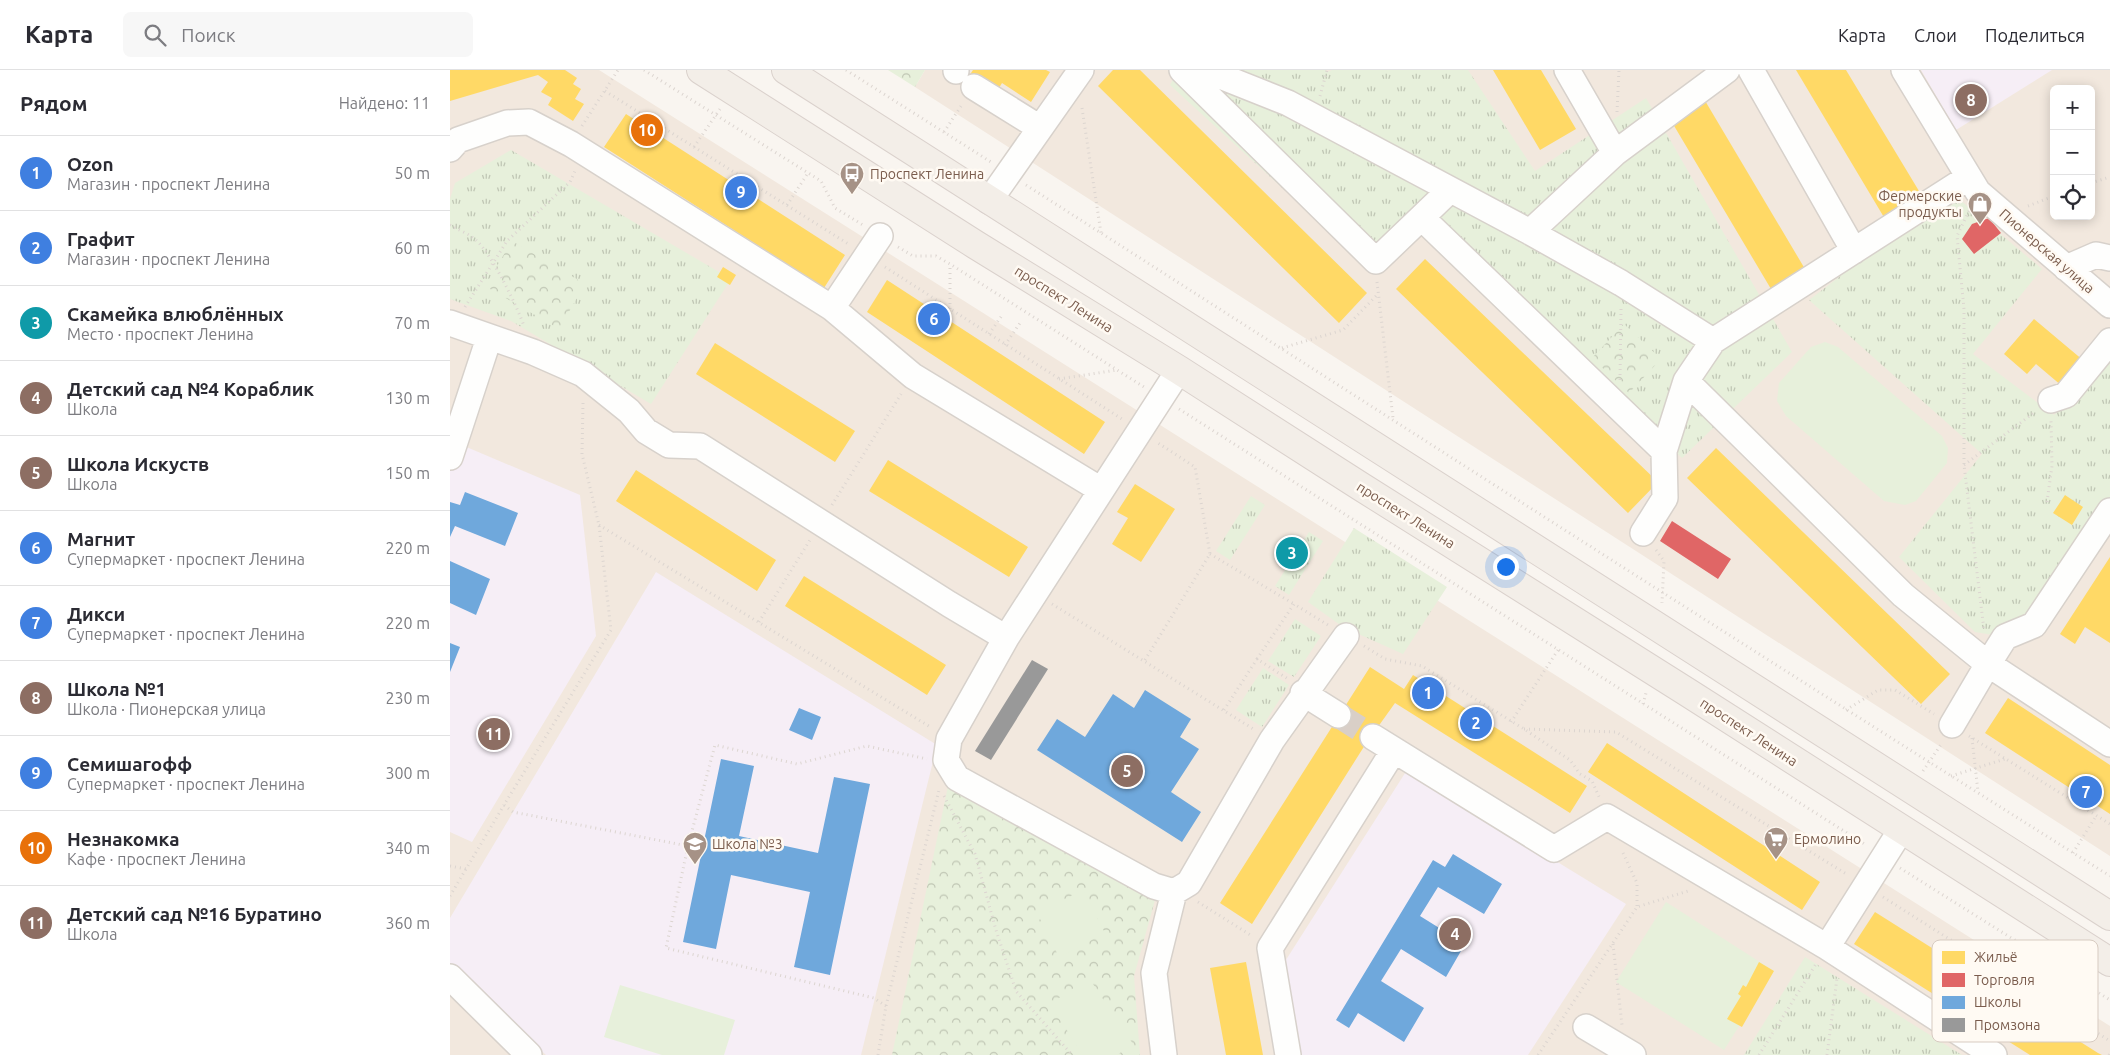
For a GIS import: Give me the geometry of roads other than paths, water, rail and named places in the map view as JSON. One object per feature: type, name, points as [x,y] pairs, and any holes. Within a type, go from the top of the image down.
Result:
[{"type":"main road","name":"проспект Ленина","points":[[701,70],[968,240],[1179,370],[2075,940]]},
{"type":"main road","points":[[786,70],[2110,916]]},
{"type":"main road","name":"проспект Ленина","points":[[2098,954],[2110,962]]},
{"type":"street","points":[[990,201],[1081,70]]},
{"type":"street","points":[[1182,70],[1376,261],[1450,190]]},
{"type":"street","points":[[1205,70],[1288,103],[1530,232],[1621,283],[1713,341]]},
{"type":"street","points":[[1567,70],[1615,153]]},
{"type":"street","points":[[1530,232],[1615,153],[1727,70]]},
{"type":"street","points":[[1750,70],[1854,252]]},
{"type":"street","name":"Пионерская улица","points":[[1904,70],[1973,184],[2110,305]]},
{"type":"street","points":[[962,76],[1040,128]]},
{"type":"street","points":[[450,149],[458,140],[507,123],[529,122],[571,144],[832,308],[913,376],[1101,490]]},
{"type":"street","points":[[1643,533],[1665,498],[1664,451],[1686,381],[1713,341],[1854,252],[1973,184]]},
{"type":"street","points":[[1422,218],[1664,451]]},
{"type":"street","points":[[832,308],[874,246]]},
{"type":"street","points":[[2066,268],[2096,255],[2110,258]]},
{"type":"street","points":[[452,324],[533,352],[583,374],[629,412],[646,431],[669,445],[700,446],[1006,638]]},
{"type":"street","points":[[450,457],[489,338]]},
{"type":"street","points":[[2051,400],[2066,395],[2110,341]]},
{"type":"street","points":[[1174,892],[1154,886],[957,778],[948,749],[1006,638],[1179,370]]},
{"type":"street","points":[[1686,381],[1903,596],[1988,664],[2110,744]]},
{"type":"street","points":[[1962,731],[1988,664],[2005,637],[2034,625],[2110,511]]},
{"type":"street","points":[[1164,1055],[1154,974],[1174,892],[1189,883],[1272,740],[1304,691],[1346,636]]},
{"type":"street","points":[[1304,691],[1338,715]]},
{"type":"street","points":[[1373,737],[1554,848],[1607,817],[1833,951],[1932,1015]]},
{"type":"street","points":[[1288,1055],[1270,948],[1394,750]]},
{"type":"street","points":[[1833,951],[1865,885],[1901,830]]},
{"type":"street","points":[[454,989],[529,1055]]},
{"type":"street","points":[[1586,1027],[1629,1052]]},
{"type":"street","points":[[1974,1042],[1994,1055]]},
{"type":"tunnel","points":[[1338,715],[1373,737]]},
{"type":"place","name":"Школа №1","points":[[1971,100]]},
{"type":"place","name":"Незнакомка","points":[[647,130]]},
{"type":"place","name":"Семишагофф","points":[[741,192]]},
{"type":"place","name":"Проспект Ленина","points":[[852,195]]},
{"type":"place","name":"Фермерские продукты","points":[[1980,225]]},
{"type":"place","name":"Магнит","points":[[934,319]]},
{"type":"place","name":"Скамейка влюблённых","points":[[1292,553]]},
{"type":"place","name":"Ozon","points":[[1428,693]]},
{"type":"place","name":"Графит","points":[[1476,723]]},
{"type":"place","name":"Детский сад №16 Буратино","points":[[494,734]]},
{"type":"place","name":"Школа Искуств","points":[[1127,771]]},
{"type":"place","name":"Дикси","points":[[2086,792]]},
{"type":"place","name":"Ермолино","points":[[1776,860]]},
{"type":"place","name":"Школа №3","points":[[695,865]]},
{"type":"place","name":"Детский сад №4 Кораблик","points":[[1455,934]]}]
